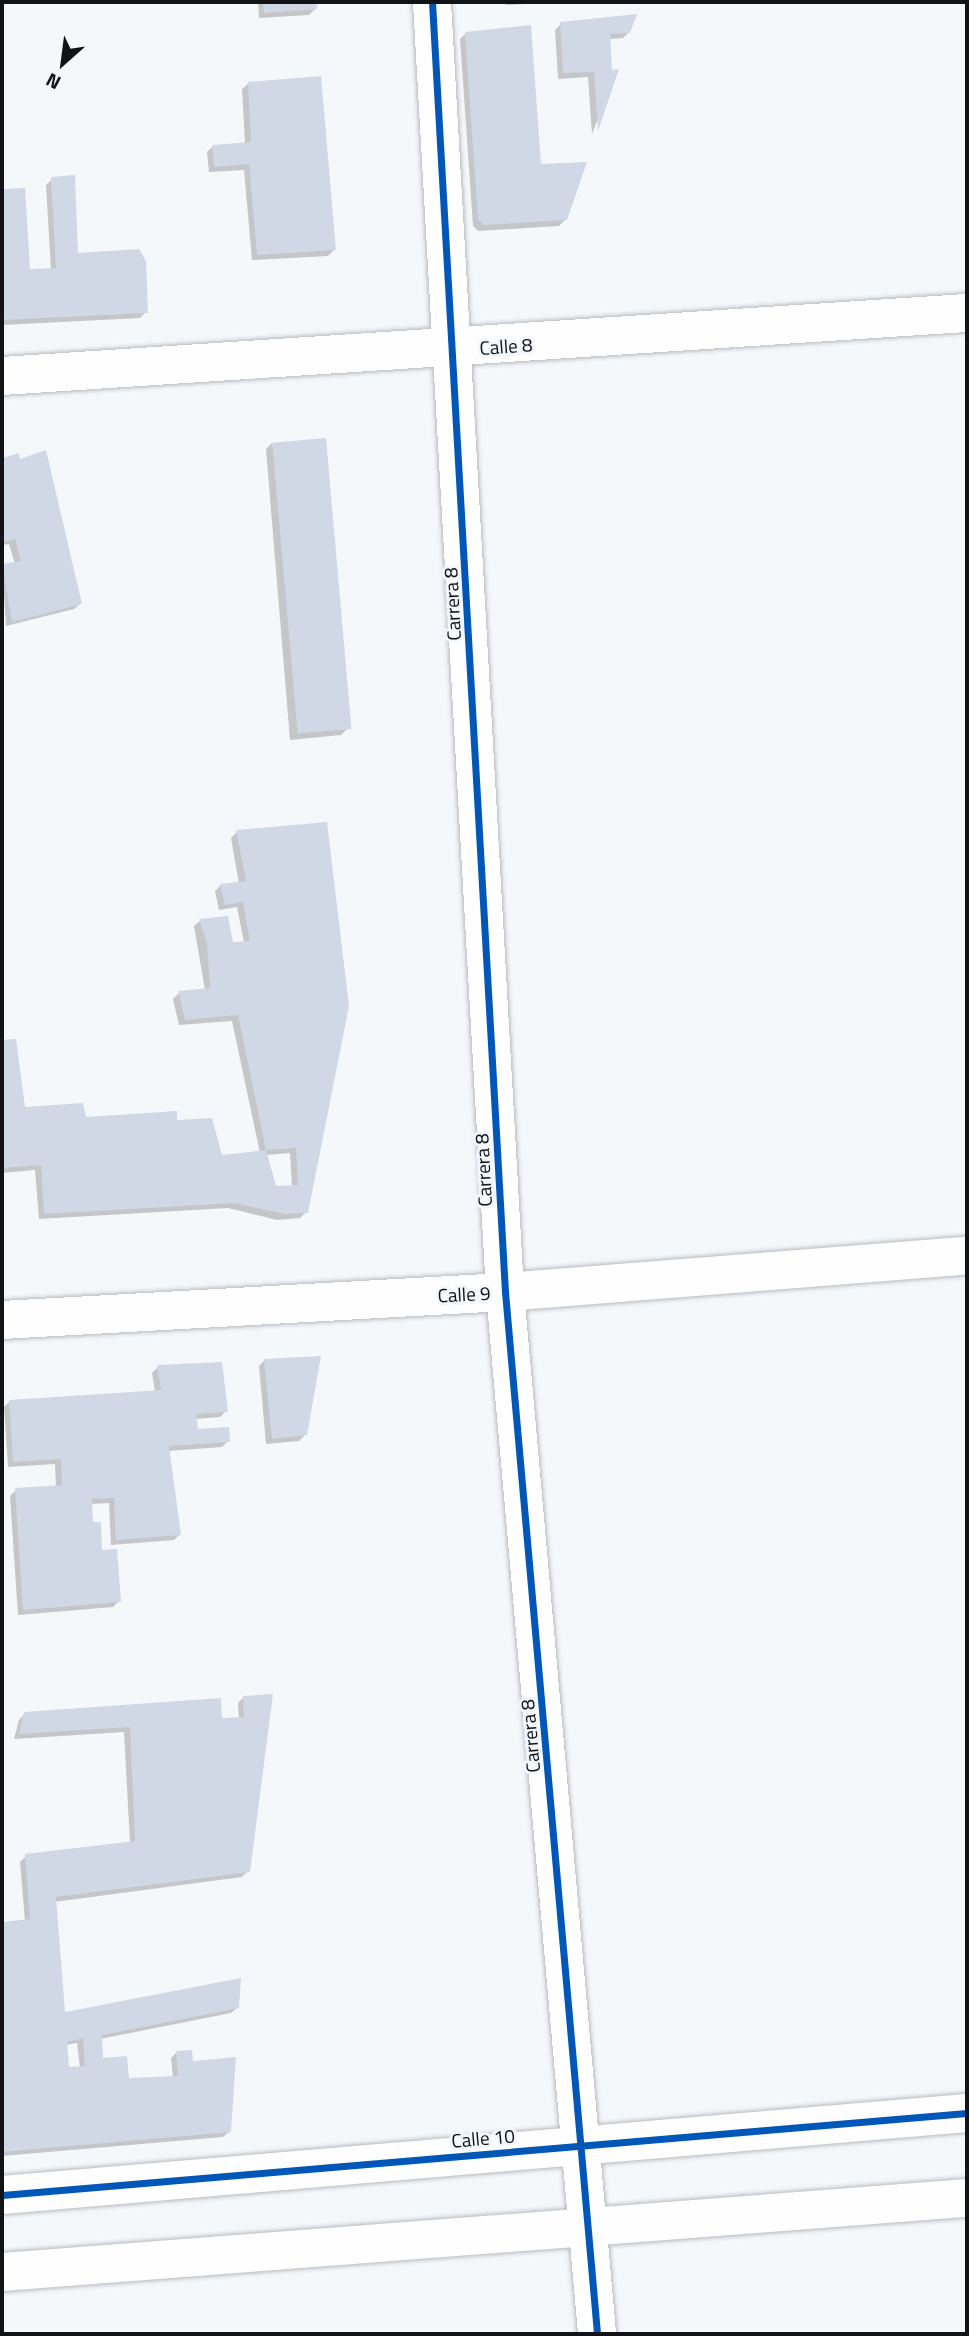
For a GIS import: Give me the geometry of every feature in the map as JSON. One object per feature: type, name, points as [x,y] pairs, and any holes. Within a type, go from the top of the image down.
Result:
[{"type":"street","name":"Carrera 8","points":[[432,2],[454,349],[505,1292],[590,2227],[597,2334]]},
{"type":"street","name":"Calle 8","points":[[2,376],[454,349],[967,313]]},
{"type":"street","name":"Calle 9","points":[[2,1320],[505,1292],[967,1256]]},
{"type":"street","name":"Calle 10","points":[[2,2195],[967,2113]]},
{"type":"street","points":[[2,2272],[967,2198]]},
{"type":"building","points":[[263,2],[317,2],[317,9],[264,13]]},
{"type":"building","points":[[637,14],[630,33],[610,34],[612,70],[619,69],[598,131],[594,72],[563,73],[560,22]]},
{"type":"building","points":[[531,25],[541,164],[587,162],[567,220],[484,225],[478,220],[465,32]]},
{"type":"building","points":[[321,76],[336,250],[257,255],[249,164],[214,167],[212,145],[251,142],[248,82]]},
{"type":"building","points":[[75,175],[78,253],[139,249],[146,261],[148,313],[2,320],[2,189],[25,188],[30,269],[56,268],[51,177]]},
{"type":"building","points":[[326,438],[351,729],[298,734],[272,443]]},
{"type":"building","points":[[46,450],[82,604],[12,622],[2,564],[21,561],[15,539],[2,542],[2,458],[19,453],[20,459]]},
{"type":"building","points":[[327,822],[349,1006],[308,1213],[284,1214],[235,1203],[44,1214],[41,1165],[2,1168],[2,1040],[16,1039],[25,1107],[83,1103],[86,1117],[177,1111],[177,1120],[212,1118],[222,1155],[266,1150],[238,1015],[185,1020],[178,991],[210,988],[207,943],[199,919],[228,916],[233,942],[250,941],[243,902],[225,905],[220,884],[246,881],[236,830]],"holes":[[[296,1148],[298,1185],[276,1186],[266,1150]]]},
{"type":"building","points":[[321,1356],[307,1435],[272,1439],[264,1359]]},
{"type":"building","points":[[222,1362],[228,1412],[196,1414],[198,1429],[229,1427],[230,1442],[169,1446],[181,1535],[116,1540],[114,1498],[92,1499],[93,1522],[101,1522],[102,1550],[117,1549],[121,1602],[23,1610],[15,1488],[62,1485],[61,1459],[13,1462],[9,1400],[161,1390],[157,1365]]},
{"type":"building","points":[[273,1694],[250,1872],[56,1897],[65,2012],[241,1978],[239,2008],[102,2035],[103,2058],[127,2056],[129,2078],[178,2076],[176,2051],[192,2050],[193,2061],[236,2057],[231,2132],[2,2152],[2,1922],[30,1919],[25,1854],[135,1841],[130,1727],[19,1734],[24,1712],[221,1698],[222,1718],[244,1717],[243,1696]],"holes":[[[83,2038],[85,2066],[69,2067],[67,2042]]]},
{"type":"cycle path","points":[[432,2],[505,1292],[597,2334]]},
{"type":"cycle path","points":[[2,2195],[967,2113]]}]
